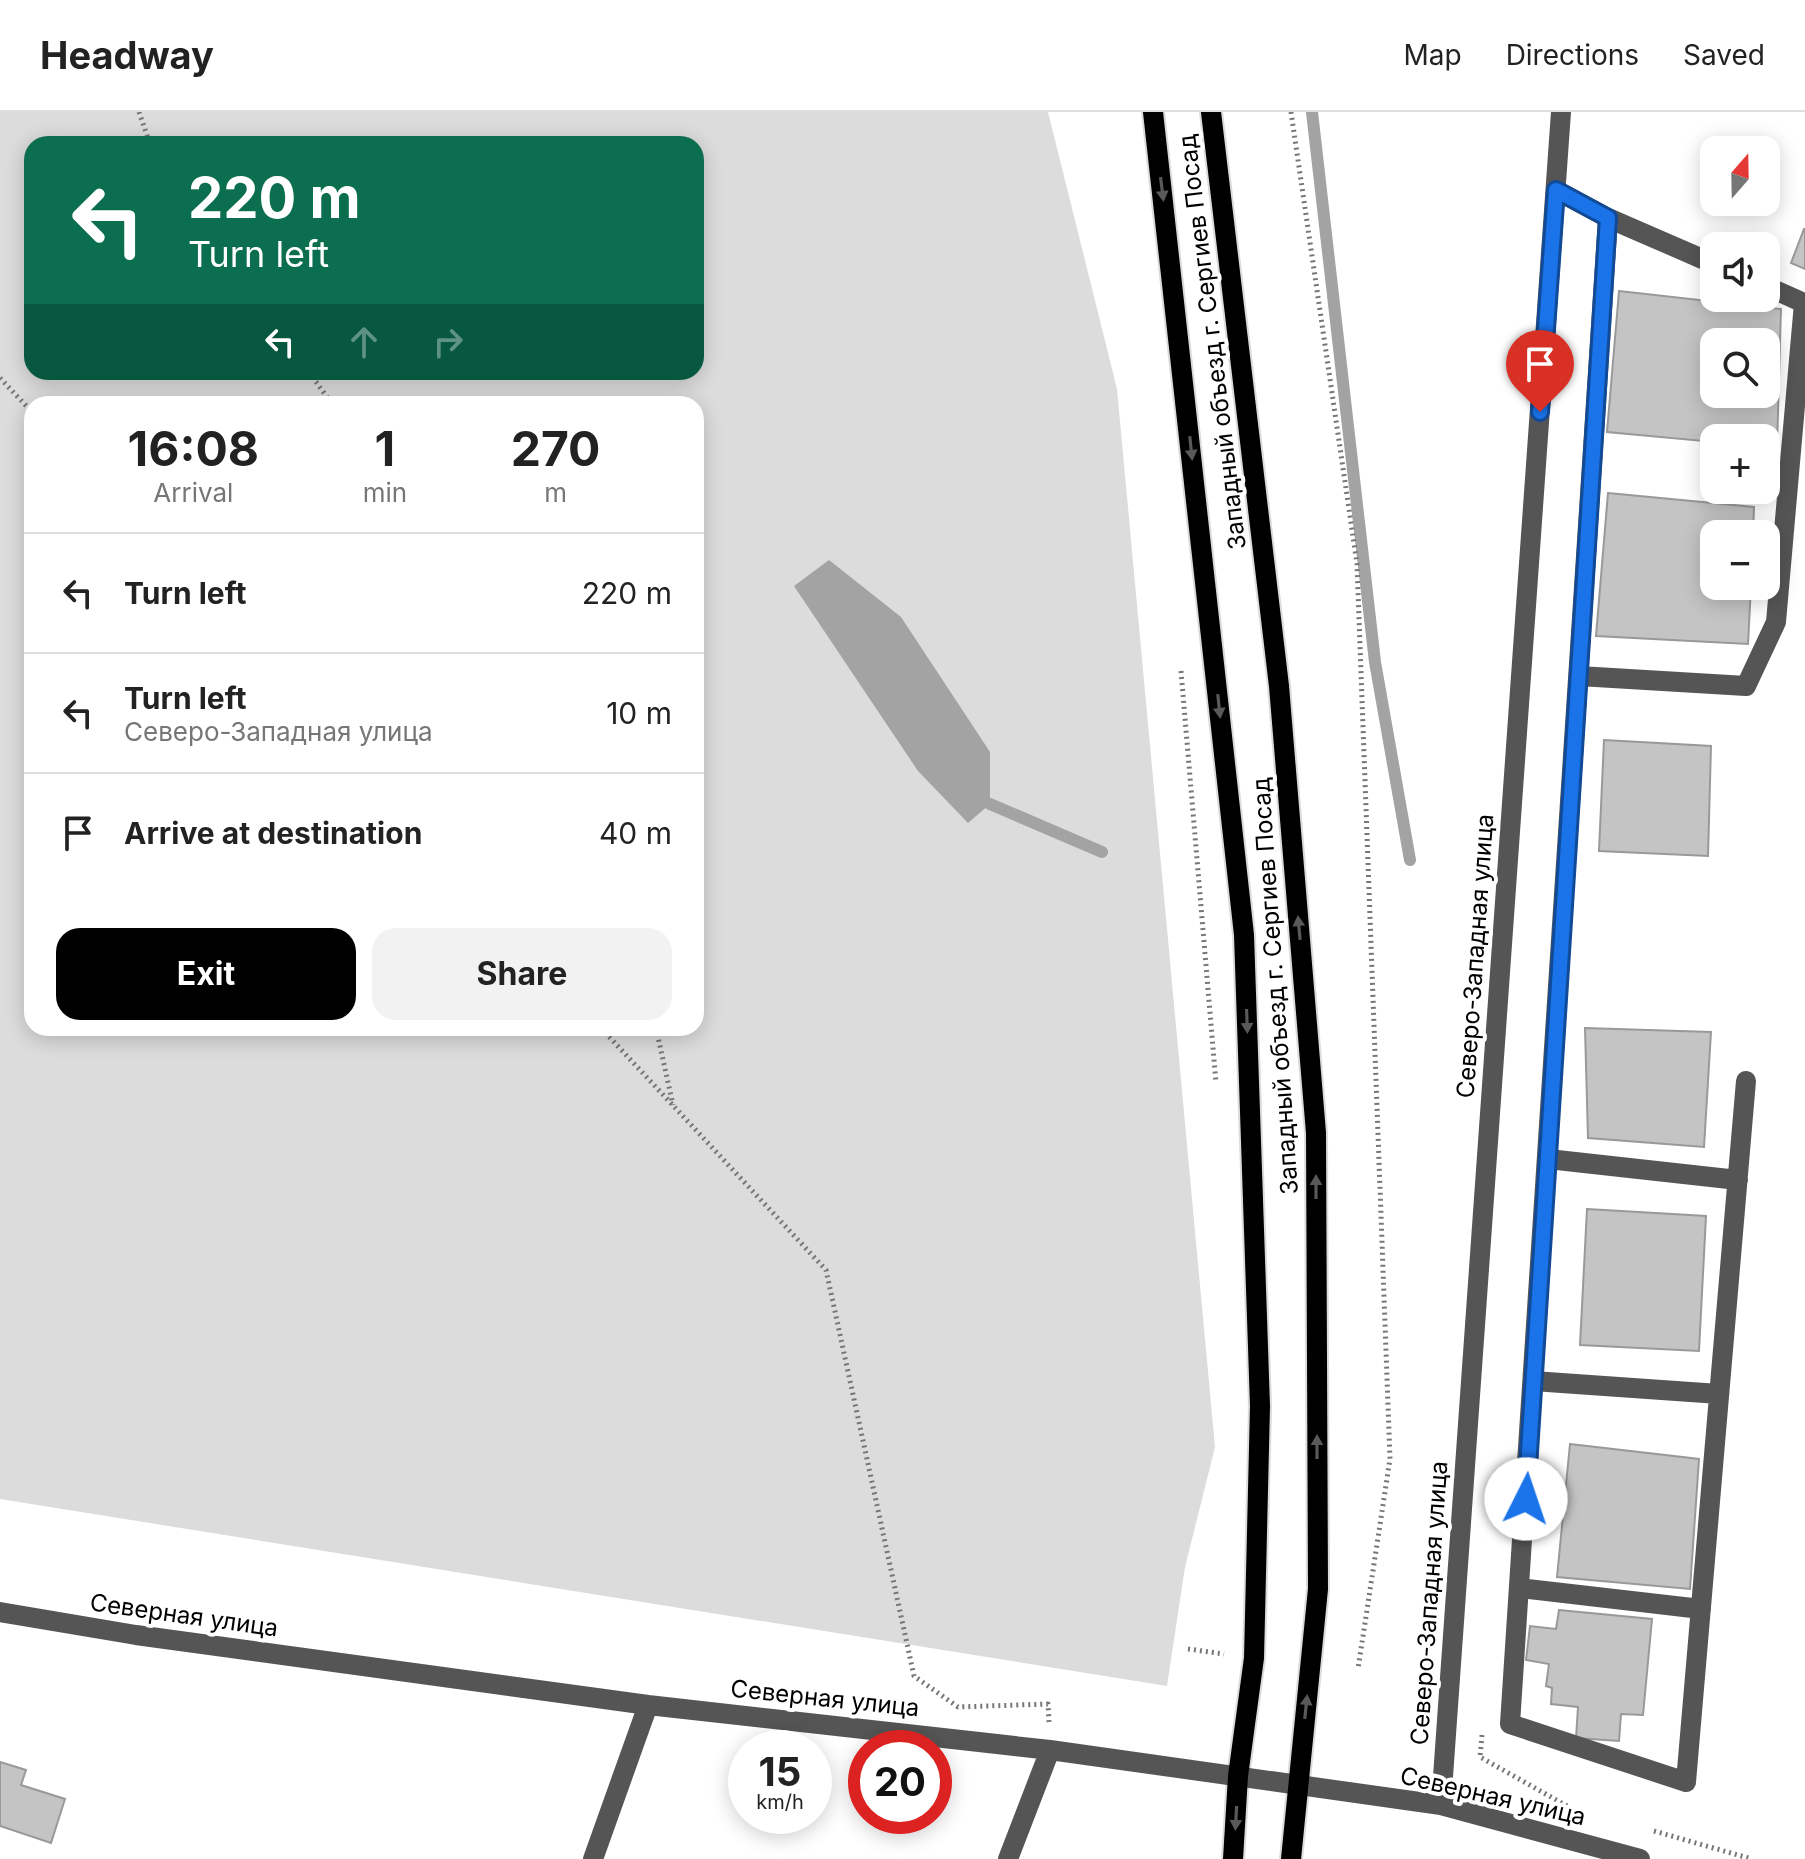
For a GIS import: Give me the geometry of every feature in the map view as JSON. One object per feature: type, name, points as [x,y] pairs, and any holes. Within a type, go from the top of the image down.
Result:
[{"type":"main road","name":"Западный объезд г. Сергиев Посад","points":[[1153,112],[1244,935],[1260,1406],[1254,1658],[1238,1776],[1233,1859]]},
{"type":"main road","name":"Западный объезд г. Сергиев Посад","points":[[1211,112],[1279,686],[1316,1133],[1318,1589],[1291,1859]]},
{"type":"street","name":"Северо-Западная улица","points":[[1441,1805],[1561,112]]},
{"type":"street","points":[[1556,190],[1608,218],[1700,258]]},
{"type":"street","points":[[1608,218],[1510,1724],[1686,1782],[1746,1081]]},
{"type":"street","points":[[1579,676],[1746,686],[1776,622],[1804,303],[1780,292]]},
{"type":"street","points":[[1548,1159],[1738,1180]]},
{"type":"street","points":[[1533,1381],[1719,1394]]},
{"type":"street","points":[[1520,1588],[1701,1609]]},
{"type":"street","name":"Северная улица","points":[[0,1612],[136,1635],[648,1705],[1050,1750],[1441,1805],[1640,1859]]},
{"type":"street","points":[[593,1859],[648,1705]]},
{"type":"street","points":[[1008,1859],[1050,1750]]},
{"type":"path","points":[[139,112],[147,136]]},
{"type":"path","points":[[1291,112],[1357,564],[1390,1459],[1358,1669]]},
{"type":"path","points":[[0,378],[24,404]]},
{"type":"path","points":[[1180,658],[1216,1085]]},
{"type":"path","points":[[608,1036],[826,1270],[914,1676],[958,1707],[1048,1704],[1050,1750]]},
{"type":"path","points":[[658,1036],[673,1106]]},
{"type":"path","points":[[1188,1649],[1227,1654],[1227,1639]]},
{"type":"shaded area","points":[[0,112],[1048,112],[1117,389],[1215,1447],[1185,1567],[1167,1686],[0,1499]]},
{"type":"shaded area","points":[[829,560],[901,617],[990,752],[990,804],[968,823],[918,771],[794,586]]},
{"type":"building","points":[[1805,229],[1805,269],[1791,263]]},
{"type":"building","points":[[1619,291],[1700,300],[1700,312],[1780,312],[1781,309],[1780,344],[1780,328],[1700,328],[1700,408],[1778,408],[1778,424],[1700,424],[1700,441],[1607,432]]},
{"type":"building","points":[[1608,493],[1754,507],[1754,520],[1700,520],[1700,600],[1750,600],[1748,644],[1596,636]]},
{"type":"building","points":[[1604,740],[1711,746],[1708,856],[1599,851]]},
{"type":"building","points":[[1585,1028],[1711,1032],[1704,1147],[1588,1138]]},
{"type":"building","points":[[1587,1209],[1706,1216],[1699,1351],[1580,1345]]},
{"type":"building","points":[[1570,1444],[1699,1459],[1690,1589],[1557,1577]]},
{"type":"building","points":[[1559,1610],[1652,1619],[1643,1715],[1621,1714],[1619,1741],[1576,1738],[1578,1707],[1551,1704],[1552,1688],[1546,1686],[1549,1664],[1526,1660],[1530,1626],[1556,1629]]},
{"type":"building","points":[[0,1762],[26,1770],[21,1785],[65,1799],[51,1843],[0,1826]]},
{"type":"waterway","points":[[1312,112],[1375,662],[1410,860]]},
{"type":"waterway","points":[[990,804],[1102,852]]},
{"type":"route","points":[[1526,1499],[1608,218],[1556,190],[1540,412]]}]
